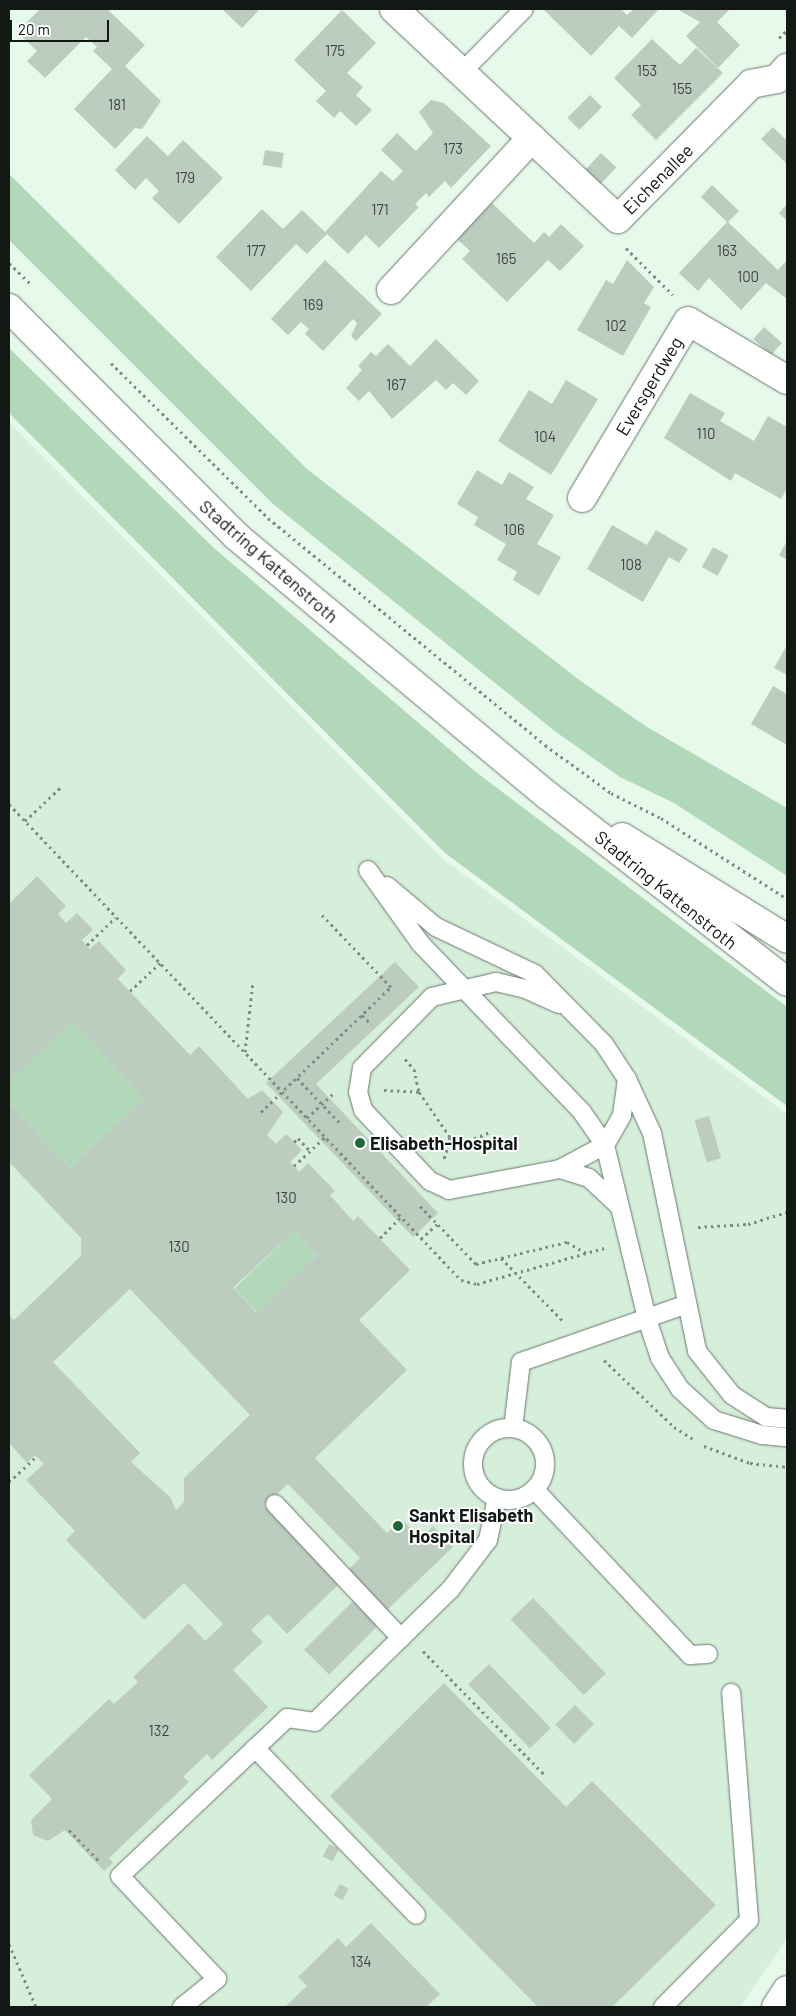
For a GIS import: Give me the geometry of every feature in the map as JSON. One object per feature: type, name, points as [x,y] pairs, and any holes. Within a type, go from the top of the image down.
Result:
[{"type":"main road","name":"Eichenallee","points":[[394,9],[618,219],[751,84],[777,78],[787,68]]},
{"type":"main road","points":[[391,290],[532,138]]},
{"type":"main road","name":"Stadtring Kattenstroth","points":[[9,308],[236,536],[546,795],[787,982]]},
{"type":"main road","name":"Eversgerdweg","points":[[582,498],[688,321],[787,380]]},
{"type":"main road","name":"Stadtring Kattenstroth","points":[[546,795],[787,939]]},
{"type":"main road","points":[[776,2007],[787,1990]]},
{"type":"lane","points":[[462,72],[524,9]]},
{"type":"lane","points":[[787,1419],[766,1417],[749,1408],[715,1378],[697,1350],[685,1305],[652,1133],[627,1079],[574,1010],[535,974],[436,927],[368,870],[420,943],[582,1112],[605,1145],[647,1319],[660,1358],[680,1389],[714,1420],[762,1435],[787,1437]]},
{"type":"lane","points":[[574,1010],[526,989],[496,982],[463,987],[432,997],[362,1068],[358,1092],[363,1110],[430,1181],[449,1190],[560,1169],[605,1145],[622,1115],[627,1079]]},
{"type":"lane","points":[[560,1169],[589,1178],[622,1210]]},
{"type":"lane","points":[[513,1428],[521,1362],[685,1305]]},
{"type":"lane","points":[[513,1428],[531,1436],[543,1452],[544,1472],[534,1489],[516,1499],[497,1498],[478,1483],[474,1456],[490,1433],[513,1428]]},
{"type":"lane","points":[[534,1489],[690,1655],[708,1654]]},
{"type":"lane","points":[[182,2007],[217,1979],[120,1876],[287,1718],[315,1722],[450,1590],[488,1540],[497,1498]]},
{"type":"lane","points":[[275,1504],[403,1636]]},
{"type":"lane","points":[[663,2007],[749,1920],[731,1693]]},
{"type":"lane","points":[[255,1748],[416,1915]]},
{"type":"path","points":[[618,219],[612,235],[682,304],[688,321]]},
{"type":"path","points":[[9,263],[37,290]]},
{"type":"path","points":[[107,359],[268,518],[546,745],[611,793],[661,818],[787,900]]},
{"type":"path","points":[[26,822],[61,787]]},
{"type":"path","points":[[9,804],[421,1239],[461,1280],[477,1284],[586,1253],[568,1242],[476,1264],[437,1224],[421,1239]]},
{"type":"path","points":[[262,1112],[391,987],[322,915]]},
{"type":"path","points":[[87,945],[116,916]]},
{"type":"path","points":[[130,991],[160,963]]},
{"type":"path","points":[[245,1052],[253,982]]},
{"type":"path","points":[[400,1054],[414,1069],[419,1092],[450,1137],[448,1155],[439,1168]]},
{"type":"path","points":[[381,1089],[419,1092]]},
{"type":"path","points":[[307,1118],[328,1097]]},
{"type":"path","points":[[450,1137],[468,1141],[488,1133]]},
{"type":"path","points":[[294,1166],[325,1136]]},
{"type":"path","points":[[294,1142],[298,1138],[310,1151]]},
{"type":"path","points":[[689,1229],[764,1222],[787,1212]]},
{"type":"path","points":[[380,1238],[401,1217]]},
{"type":"path","points":[[501,1258],[565,1324]]},
{"type":"path","points":[[9,1482],[37,1456]]},
{"type":"path","points":[[403,1636],[545,1775]]},
{"type":"path","points":[[69,1830],[110,1873],[120,1876]]},
{"type":"path","points":[[9,1944],[36,2007]]},
{"type":"shaded area","points":[[9,174],[307,469],[582,682],[647,727],[787,808],[787,876],[674,803],[620,777],[556,732],[273,504],[9,240]]},
{"type":"shaded area","points":[[9,348],[214,548],[476,772],[787,1007],[787,1106],[445,853],[9,413]]},
{"type":"shaded area","name":"Sankt Elisabeth Hospital","points":[[9,422],[442,858],[787,1114],[787,1939],[740,2007],[9,2007]]},
{"type":"shaded area","points":[[72,1022],[143,1098],[70,1168],[9,1103],[9,1082]]},
{"type":"shaded area","points":[[294,1231],[317,1255],[257,1312],[234,1289]]},
{"type":"building","points":[[40,9],[107,9],[145,45],[125,66],[161,101],[142,129],[135,128],[115,149],[74,109],[112,69],[93,51],[97,47],[86,37],[45,78],[27,61],[37,51],[17,32]]},
{"type":"building","points":[[222,9],[260,9],[242,28]]},
{"type":"building","points":[[543,9],[621,9],[627,15],[634,9],[658,10],[632,38],[619,26],[591,56]]},
{"type":"building","points":[[677,9],[730,9],[717,22],[740,45],[718,68],[686,36],[700,22]]},
{"type":"building","points":[[342,10],[376,43],[347,73],[363,87],[356,95],[372,110],[356,126],[340,111],[334,118],[316,101],[326,91],[294,60]]},
{"type":"building","points":[[652,39],[680,65],[696,48],[723,73],[656,140],[631,115],[641,105],[614,78]]},
{"type":"building","points":[[590,95],[602,107],[579,130],[567,118]]},
{"type":"building","points":[[431,100],[444,103],[491,146],[451,188],[445,181],[429,197],[426,193],[415,204],[419,207],[379,248],[366,235],[348,254],[327,234],[307,254],[296,244],[251,291],[216,257],[262,209],[283,229],[302,210],[325,232],[381,171],[393,181],[403,171],[381,150],[397,133],[416,151],[433,133],[419,112]]},
{"type":"building","points":[[773,127],[787,141],[787,164],[761,139]]},
{"type":"building","points":[[147,136],[168,156],[183,140],[223,178],[179,224],[152,198],[159,191],[146,178],[135,190],[115,170]]},
{"type":"building","points":[[265,150],[284,153],[281,168],[263,165]]},
{"type":"building","points":[[601,153],[616,167],[599,186],[584,171]]},
{"type":"building","points":[[712,185],[739,211],[728,222],[778,270],[787,260],[787,299],[766,283],[741,310],[709,278],[698,291],[679,273],[727,222],[701,197]]},
{"type":"building","points":[[492,203],[534,243],[544,232],[549,237],[561,224],[584,246],[560,271],[548,260],[507,302],[462,259],[470,251],[457,239]]},
{"type":"building","points":[[787,204],[787,221],[779,213]]},
{"type":"building","points":[[325,260],[382,314],[356,341],[351,336],[357,323],[353,319],[323,351],[305,334],[309,329],[301,322],[288,335],[271,319]]},
{"type":"building","points":[[627,260],[654,287],[644,303],[651,307],[623,356],[577,330],[606,280],[613,284]]},
{"type":"building","points":[[764,327],[782,343],[771,355],[753,339]]},
{"type":"building","points":[[436,339],[479,381],[466,395],[453,383],[446,390],[436,380],[392,419],[369,391],[359,401],[346,388],[362,370],[358,366],[371,352],[376,356],[388,344],[410,366]]},
{"type":"building","points":[[566,380],[598,399],[551,475],[498,441],[529,390],[552,404]]},
{"type":"building","points":[[690,393],[725,413],[720,421],[754,441],[768,416],[787,427],[787,489],[781,499],[735,473],[731,481],[664,438]]},
{"type":"building","points":[[477,470],[502,485],[509,472],[534,487],[526,499],[554,515],[537,544],[561,557],[539,596],[513,580],[517,572],[497,560],[506,544],[474,525],[478,517],[457,504]]},
{"type":"building","points":[[612,525],[647,545],[656,530],[688,549],[679,563],[669,557],[643,602],[587,569]]},
{"type":"building","points":[[787,541],[787,560],[779,555]]},
{"type":"building","points":[[713,547],[729,556],[718,576],[702,567]]},
{"type":"building","points":[[787,645],[787,675],[774,668]]},
{"type":"building","points":[[773,686],[787,694],[787,745],[751,724]]},
{"type":"building","points":[[37,876],[66,906],[58,914],[66,923],[77,913],[93,930],[82,940],[90,949],[99,941],[126,970],[118,979],[190,1055],[199,1046],[248,1099],[262,1090],[283,1112],[267,1135],[276,1144],[286,1134],[302,1150],[290,1162],[299,1172],[308,1163],[335,1191],[330,1195],[353,1221],[358,1216],[410,1270],[359,1320],[407,1370],[315,1458],[387,1533],[402,1519],[420,1539],[433,1526],[453,1547],[385,1612],[347,1571],[360,1558],[288,1484],[264,1506],[339,1584],[287,1634],[268,1614],[251,1630],[263,1642],[233,1670],[268,1707],[212,1760],[207,1754],[183,1777],[189,1782],[109,1858],[113,1863],[104,1871],[65,1830],[48,1841],[33,1835],[31,1820],[52,1799],[29,1775],[109,1699],[114,1704],[138,1682],[133,1677],[189,1623],[205,1641],[223,1624],[184,1583],[144,1620],[66,1540],[75,1531],[26,1480],[44,1464],[35,1455],[27,1463],[9,1443],[9,1315],[14,1320],[81,1256],[81,1238],[9,1162],[9,1103],[70,1168],[143,1098],[72,1022],[9,1082],[9,904]],"holes":[[[294,1231],[317,1255],[256,1312],[233,1288]],[[130,1289],[250,1415],[184,1478],[184,1502],[176,1510],[170,1497],[131,1462],[140,1453],[53,1362]]]},
{"type":"building","points":[[395,962],[419,987],[316,1084],[438,1213],[413,1237],[266,1083]]},
{"type":"building","points":[[709,1116],[721,1158],[707,1162],[695,1120]]},
{"type":"building","points":[[533,1598],[606,1674],[584,1695],[511,1620]]},
{"type":"building","points":[[353,1601],[378,1626],[329,1675],[304,1650]]},
{"type":"building","points":[[489,1664],[551,1728],[530,1748],[468,1684]]},
{"type":"building","points":[[444,1683],[566,1807],[592,1781],[716,1905],[612,2007],[538,2007],[330,1796]]},
{"type":"building","points":[[575,1705],[594,1724],[574,1744],[555,1725]]},
{"type":"building","points":[[329,1844],[339,1849],[332,1861],[323,1856]]},
{"type":"building","points":[[340,1884],[349,1889],[342,1900],[334,1895]]},
{"type":"building","points":[[371,1923],[440,1994],[426,2007],[285,2007],[307,1986],[298,1977],[338,1938],[346,1947]]},
{"type":"place","name":"Elisabeth-Hospital","points":[[360,1143]]},
{"type":"place","name":"Sankt Elisabeth Hospital","points":[[398,1526]]}]
